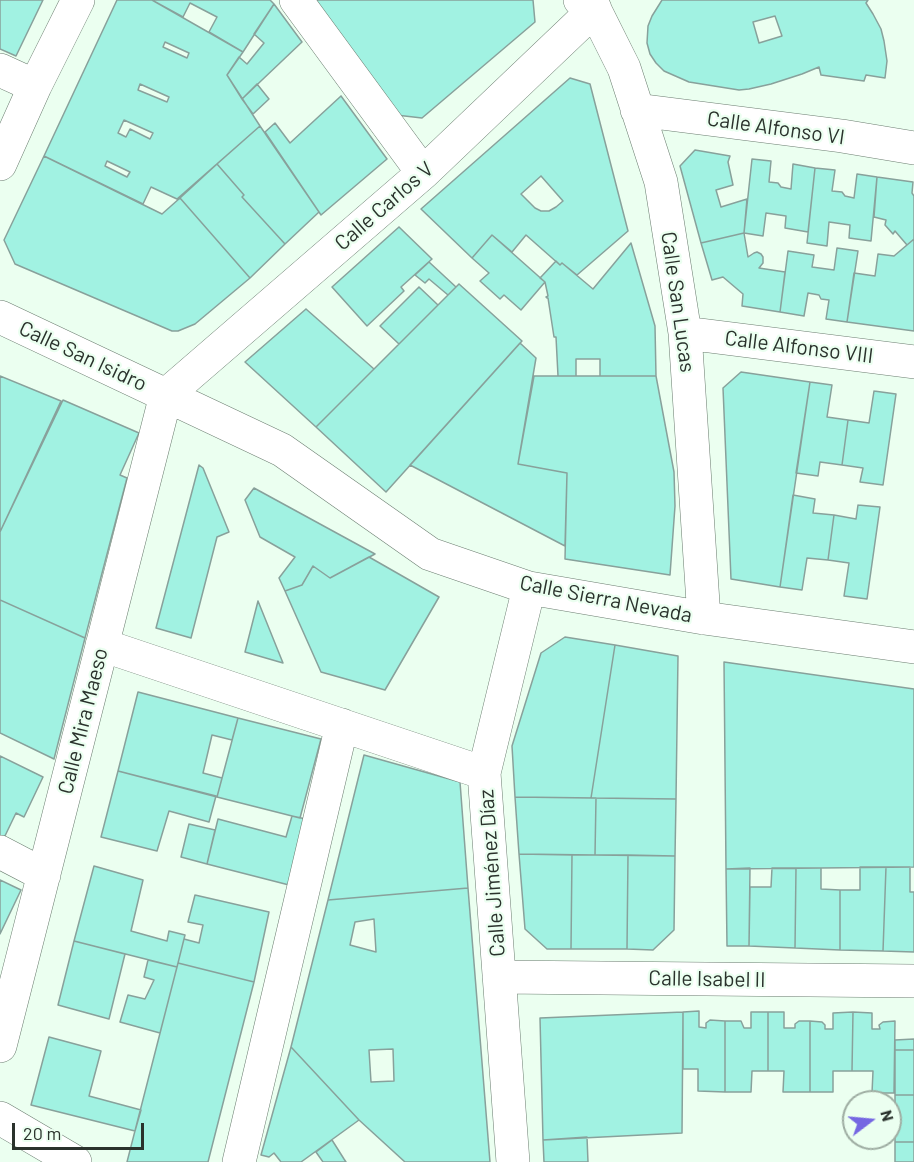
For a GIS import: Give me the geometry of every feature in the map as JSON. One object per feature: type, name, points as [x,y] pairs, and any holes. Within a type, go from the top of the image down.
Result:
[{"type":"street","points":[[0,164],[35,86],[78,0]]},
{"type":"street","points":[[296,0],[423,173]]},
{"type":"street","name":"Calle Carlos V","points":[[166,395],[423,173],[588,3]]},
{"type":"street","name":"Calle San Lucas","points":[[588,3],[624,68],[661,182],[685,333],[704,618]]},
{"type":"street","points":[[0,70],[35,86]]},
{"type":"street","name":"Calle Alfonso VI","points":[[638,110],[842,136],[914,148]]},
{"type":"street","name":"Calle San Isidro","points":[[0,317],[166,395]]},
{"type":"street","name":"Calle Alfonso VIII","points":[[685,333],[914,362]]},
{"type":"street","name":"Calle Sierra Nevada","points":[[166,395],[282,450],[430,554],[529,588],[704,618],[914,647]]},
{"type":"street","name":"Calle Mira Maeso","points":[[0,1046],[166,395]]},
{"type":"street","name":"Calle Jiménez Díaz","points":[[513,1162],[484,773],[529,588]]},
{"type":"street","points":[[102,645],[484,773]]},
{"type":"street","points":[[239,1162],[342,725]]},
{"type":"street","points":[[0,852],[44,874]]},
{"type":"street","name":"Calle Isabel II","points":[[500,977],[914,981]]},
{"type":"street","points":[[0,1118],[75,1162]]},
{"type":"building","points":[[0,0],[43,0],[16,56],[0,49]]},
{"type":"building","points":[[117,0],[152,0],[243,52],[227,75],[260,126],[177,199],[151,187],[143,204],[44,156]],"holes":[[[165,42],[189,53],[187,58],[163,47]],[[140,84],[169,97],[167,102],[138,90]],[[124,120],[153,133],[150,139],[130,129],[126,137],[118,133]],[[107,161],[130,172],[127,177],[105,166]]]},
{"type":"building","points":[[152,0],[270,0],[274,4],[243,52],[209,32],[217,17],[190,3],[183,17]]},
{"type":"building","points":[[313,0],[533,0],[535,22],[422,118],[396,115]]},
{"type":"building","points":[[662,0],[868,0],[866,3],[881,29],[884,41],[887,61],[885,78],[866,75],[864,81],[821,75],[819,67],[771,84],[749,89],[739,90],[689,82],[664,71],[650,54],[647,43],[648,26]],"holes":[[[775,16],[782,36],[759,43],[753,22]]]},
{"type":"building","points":[[274,4],[302,42],[242,99],[227,75],[239,57],[247,64],[264,43],[254,34]]},
{"type":"building","points":[[570,78],[590,84],[628,231],[577,275],[562,263],[560,265],[526,235],[512,252],[492,235],[472,258],[421,209]],"holes":[[[541,176],[563,201],[549,211],[541,211],[521,194]]]},
{"type":"building","points":[[257,84],[269,99],[253,114],[242,99]]},
{"type":"building","points":[[341,96],[387,159],[321,215],[265,132],[275,123],[290,143]]},
{"type":"building","points":[[260,126],[319,212],[285,244],[242,197],[244,195],[217,164]]},
{"type":"building","points":[[695,150],[730,156],[728,162],[733,185],[716,190],[721,207],[747,199],[744,233],[701,243],[680,166]]},
{"type":"building","points":[[44,156],[162,214],[180,198],[250,278],[195,324],[172,331],[15,264],[4,240]]},
{"type":"building","points":[[752,159],[771,161],[769,182],[791,189],[793,164],[815,168],[808,232],[785,228],[786,216],[766,213],[763,236],[744,233]]},
{"type":"building","points":[[217,164],[244,195],[242,197],[285,244],[250,278],[180,198]]},
{"type":"building","points":[[815,168],[835,170],[832,191],[842,192],[845,196],[854,198],[857,174],[877,177],[871,241],[849,238],[850,225],[829,222],[827,246],[807,243]]},
{"type":"building","points":[[877,177],[913,182],[914,239],[907,245],[895,231],[893,234],[885,225],[886,220],[874,217]]},
{"type":"building","points":[[399,227],[432,259],[401,287],[404,291],[367,326],[332,287]]},
{"type":"building","points":[[744,233],[748,257],[757,252],[763,257],[763,263],[759,268],[785,272],[780,312],[742,306],[743,294],[723,277],[712,280],[701,243]]},
{"type":"building","points":[[492,235],[545,282],[521,310],[504,295],[500,299],[480,281],[489,273],[472,258]]},
{"type":"building","points":[[914,239],[914,331],[847,322],[854,273],[875,276],[878,254],[894,256]]},
{"type":"building","points":[[631,243],[655,326],[656,376],[600,376],[600,359],[576,359],[576,376],[558,376],[556,337],[554,337],[546,297],[548,296],[545,282],[540,278],[556,261],[560,265],[562,263],[593,289]]},
{"type":"building","points":[[837,248],[858,251],[847,322],[826,319],[829,300],[808,293],[804,316],[780,312],[788,251],[814,255],[812,267],[834,270]]},
{"type":"building","points":[[429,262],[456,287],[448,295],[429,279],[425,283],[415,275]]},
{"type":"building","points":[[459,284],[522,341],[386,492],[316,427]]},
{"type":"building","points":[[419,287],[438,305],[399,344],[380,326]]},
{"type":"building","points":[[306,309],[374,369],[316,427],[245,362]]},
{"type":"building","points":[[520,343],[536,358],[518,464],[567,473],[565,546],[410,465]]},
{"type":"building","points":[[741,372],[810,382],[780,587],[731,579],[723,388]]},
{"type":"building","points":[[0,376],[61,401],[0,532]]},
{"type":"building","points":[[534,376],[656,376],[674,472],[675,506],[670,575],[565,559],[567,473],[518,464]]},
{"type":"building","points":[[810,382],[832,385],[827,417],[848,420],[842,465],[820,462],[818,476],[796,473]]},
{"type":"building","points":[[874,391],[896,394],[883,485],[860,482],[863,468],[842,465],[848,420],[869,423]]},
{"type":"building","points":[[63,400],[139,433],[120,475],[127,478],[85,638],[0,600],[0,532]]},
{"type":"building","points":[[199,465],[203,468],[229,532],[217,537],[191,638],[156,628]]},
{"type":"building","points":[[254,488],[375,554],[330,578],[313,566],[302,585],[285,591],[279,578],[295,557],[260,537],[245,500]]},
{"type":"building","points":[[793,495],[815,499],[813,513],[834,515],[828,560],[807,558],[802,590],[780,587]]},
{"type":"building","points":[[858,505],[880,507],[867,599],[844,596],[849,563],[828,560],[834,515],[856,519]]},
{"type":"building","points":[[369,557],[439,597],[385,690],[321,672],[285,591],[302,585],[313,566],[330,578]]},
{"type":"building","points":[[0,600],[85,638],[54,759],[0,733]]},
{"type":"building","points":[[258,601],[283,663],[245,652]]},
{"type":"building","points":[[565,637],[615,645],[591,798],[515,797],[512,746],[541,653]]},
{"type":"building","points":[[615,645],[678,656],[676,799],[591,798]]},
{"type":"building","points":[[724,662],[914,689],[914,867],[726,869]]},
{"type":"building","points":[[138,692],[238,718],[232,740],[212,735],[203,773],[222,778],[217,797],[118,771]]},
{"type":"building","points":[[238,718],[321,739],[300,818],[217,797]]},
{"type":"building","points":[[364,755],[460,782],[468,888],[328,900]]},
{"type":"building","points":[[0,756],[43,777],[24,817],[16,813],[3,840],[0,839]]},
{"type":"building","points":[[118,771],[216,796],[209,822],[169,811],[157,851],[101,837]]},
{"type":"building","points":[[515,797],[596,798],[595,855],[519,854]]},
{"type":"building","points":[[596,798],[676,799],[675,856],[595,855]]},
{"type":"building","points":[[292,816],[306,819],[289,885],[207,864],[218,819],[286,837]]},
{"type":"building","points":[[189,824],[215,830],[207,864],[181,857]]},
{"type":"building","points":[[519,854],[572,855],[571,949],[547,949],[525,929]]},
{"type":"building","points":[[572,855],[628,855],[627,949],[571,949]]},
{"type":"building","points":[[628,855],[675,856],[674,930],[653,950],[627,949]]},
{"type":"building","points":[[94,866],[143,880],[131,931],[167,941],[169,931],[185,935],[177,967],[74,941]]},
{"type":"building","points":[[860,867],[886,867],[883,951],[840,950],[840,890],[860,890]]},
{"type":"building","points":[[886,867],[910,867],[910,892],[914,892],[914,952],[883,951]]},
{"type":"building","points":[[750,868],[749,946],[727,946],[726,869]]},
{"type":"building","points":[[772,868],[796,868],[795,948],[749,946],[750,887],[771,887]]},
{"type":"building","points":[[796,868],[821,868],[821,889],[840,890],[840,950],[795,948]]},
{"type":"building","points":[[0,880],[21,890],[0,934]]},
{"type":"building","points":[[468,888],[490,1162],[405,1162],[359,1120],[291,1047],[328,900]],"holes":[[[374,919],[376,952],[350,945],[355,922]],[[393,1049],[394,1081],[371,1082],[369,1050]]]},
{"type":"building","points":[[195,895],[269,912],[254,982],[178,963],[184,939],[199,943],[203,925],[188,922]]},
{"type":"building","points":[[74,941],[125,954],[109,1019],[58,1005]]},
{"type":"building","points":[[148,960],[177,967],[160,1033],[120,1022],[128,995],[145,999],[154,980],[144,977]]},
{"type":"building","points":[[178,963],[254,982],[208,1162],[127,1162]]},
{"type":"building","points":[[699,1011],[699,1027],[706,1028],[706,1023],[710,1020],[725,1021],[725,1092],[698,1091],[698,1069],[683,1069],[683,1012]]},
{"type":"building","points":[[683,1012],[682,1133],[543,1140],[540,1018]]},
{"type":"building","points":[[751,1012],[768,1012],[768,1071],[752,1071],[751,1092],[725,1092],[725,1021],[741,1021],[744,1028],[751,1028]]},
{"type":"building","points":[[768,1012],[784,1012],[784,1028],[795,1028],[795,1024],[799,1021],[810,1021],[810,1092],[783,1092],[784,1071],[768,1071]]},
{"type":"building","points":[[853,1012],[872,1013],[872,1029],[880,1029],[879,1025],[883,1022],[895,1021],[894,1090],[872,1090],[873,1071],[852,1071]]},
{"type":"building","points":[[853,1012],[852,1071],[833,1071],[833,1092],[810,1092],[810,1021],[822,1022],[825,1029],[833,1029],[833,1013]]},
{"type":"building","points":[[49,1037],[101,1051],[89,1096],[141,1110],[135,1131],[31,1105]]},
{"type":"building","points":[[914,1039],[914,1050],[895,1050],[895,1040]]},
{"type":"building","points":[[291,1047],[359,1120],[301,1162],[281,1162],[274,1153],[269,1157],[261,1155]]},
{"type":"building","points":[[895,1050],[914,1050],[914,1095],[902,1095],[902,1090],[895,1090]]},
{"type":"building","points":[[902,1095],[914,1095],[914,1142],[902,1142]]},
{"type":"building","points":[[587,1137],[588,1162],[544,1162],[543,1140]]},
{"type":"building","points":[[332,1140],[346,1162],[323,1162],[316,1152]]},
{"type":"building","points":[[902,1142],[914,1142],[914,1162],[895,1162],[895,1150],[902,1150]]}]
